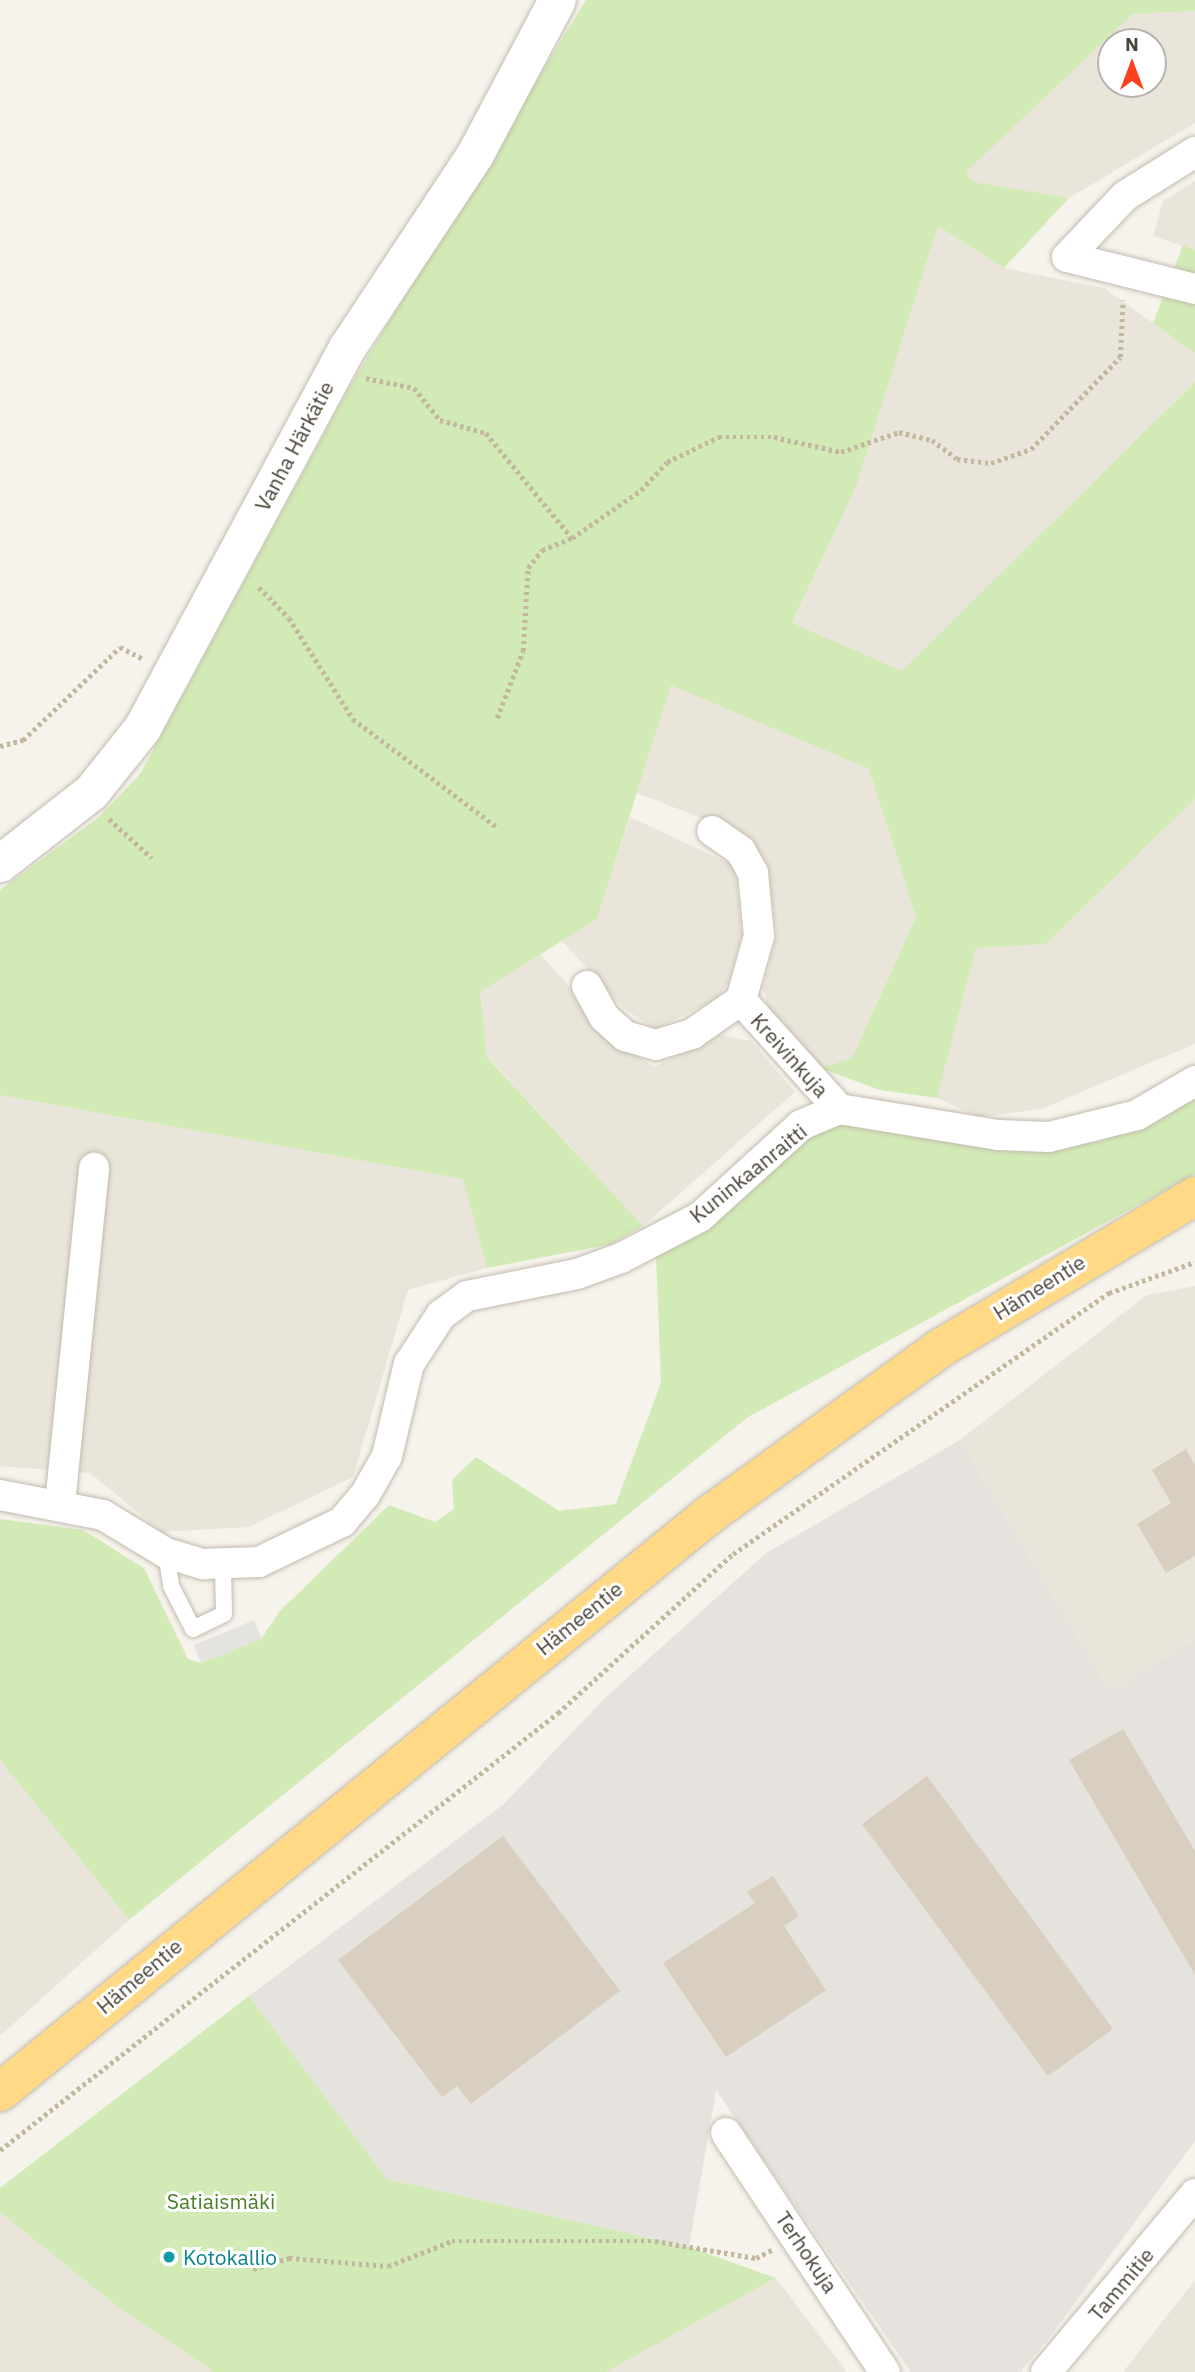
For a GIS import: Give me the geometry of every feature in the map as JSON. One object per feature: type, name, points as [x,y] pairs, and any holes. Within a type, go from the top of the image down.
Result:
[{"type":"highway","name":"Hämeentie","points":[[0,2092],[709,1515],[942,1348],[1195,1196]]},
{"type":"street","name":"Vanha Härkätie","points":[[0,863],[91,792],[142,728],[348,346],[475,154],[557,0]]},
{"type":"street","points":[[1195,152],[1164,166],[1125,196],[1068,257],[1195,289]]},
{"type":"street","name":"Kreivinkuja","points":[[587,986],[625,1036],[656,1045],[692,1034],[741,1000],[759,936],[753,873],[741,851],[712,831]]},
{"type":"street","name":"Kreivinkuja","points":[[741,1000],[838,1109]]},
{"type":"street","points":[[838,1109],[998,1135],[1049,1137],[1137,1115],[1195,1081]]},
{"type":"street","name":"Kuninkaanraitti","points":[[0,1494],[60,1504],[103,1515],[166,1553],[223,1567],[259,1562],[342,1522],[387,1456],[409,1364],[441,1315],[467,1296],[577,1274],[649,1244],[700,1217],[801,1125],[838,1109]]},
{"type":"street","points":[[60,1504],[94,1168]]},
{"type":"street","name":"Terhokuja","points":[[726,2133],[885,2372]]},
{"type":"street","name":"Tammitie","points":[[1046,2372],[1186,2222],[1195,2194]]},
{"type":"lane","points":[[166,1553],[171,1587],[193,1629],[224,1614],[223,1567]]},
{"type":"path","points":[[497,718],[523,651],[528,568],[542,550],[572,538],[641,490],[667,462],[719,437],[774,437],[841,452],[899,432],[932,440],[957,459],[990,463],[1031,449],[1120,357],[1124,271]]},
{"type":"path","points":[[348,346],[366,365],[366,377],[414,388],[440,420],[486,433],[572,538]]},
{"type":"path","points":[[259,587],[289,618],[353,719],[496,827]]},
{"type":"path","points":[[0,746],[23,740],[120,648]]},
{"type":"path","points":[[91,792],[114,826],[152,858]]},
{"type":"path","points":[[0,2150],[558,1713],[733,1554],[1109,1293],[1195,1262]]},
{"type":"path","points":[[253,2270],[289,2258],[388,2266],[452,2241],[569,2237],[655,2241],[756,2258],[798,2238]]},
{"type":"shaded area","points":[[1195,11],[1195,123],[1069,198],[973,182],[964,173],[1097,48],[1097,98],[1167,98],[1167,28],[1118,28],[1133,14]]},
{"type":"shaded area","points":[[1195,181],[1195,250],[1153,236],[1163,201]]},
{"type":"shaded area","points":[[938,226],[1004,268],[1104,288],[1195,353],[1195,382],[902,672],[792,624],[856,487]]},
{"type":"shaded area","points":[[671,684],[869,769],[916,917],[852,1058],[820,1068],[769,1010],[763,988],[777,936],[767,863],[748,836],[637,793]]},
{"type":"shaded area","points":[[1195,799],[1195,1044],[1041,1109],[979,1117],[937,1098],[976,948],[1046,944]]},
{"type":"shaded area","points":[[630,817],[735,866],[742,933],[729,983],[715,1000],[655,1029],[623,1008],[562,941],[597,918]]},
{"type":"shaded area","points":[[540,954],[625,1048],[654,1067],[720,1035],[751,1041],[795,1092],[643,1226],[487,1056],[480,992]]},
{"type":"shaded area","points":[[0,1095],[464,1179],[487,1268],[408,1290],[353,1477],[249,1527],[162,1532],[90,1473],[0,1466]]},
{"type":"shaded area","points":[[1195,1286],[1195,1639],[1110,1692],[960,1440],[1147,1295]]},
{"type":"shaded area","points":[[960,1440],[1110,1692],[1195,1639],[1195,2141],[1049,2338],[1020,2372],[911,2372],[716,2090],[689,2247],[387,2179],[249,1996],[504,1804],[605,1698],[765,1554]]},
{"type":"shaded area","points":[[254,1620],[262,1639],[201,1663],[194,1645]]},
{"type":"shaded area","points":[[0,1760],[129,1920],[0,2036]]},
{"type":"shaded area","points":[[0,2212],[118,2307],[214,2372],[0,2372]]},
{"type":"shaded area","points":[[776,2278],[847,2372],[606,2372]]},
{"type":"shaded area","points":[[1195,2280],[1195,2372],[1123,2372]]},
{"type":"green space","points":[[586,0],[1195,0],[1195,11],[1133,14],[1118,28],[1097,28],[1097,48],[965,173],[974,182],[1069,198],[1004,268],[938,226],[856,487],[792,623],[902,671],[1195,382],[1195,799],[1046,944],[976,948],[937,1098],[880,1090],[820,1068],[852,1058],[916,917],[869,769],[671,685],[597,919],[480,992],[487,1057],[643,1226],[612,1244],[487,1268],[463,1179],[0,1095],[0,890],[99,817],[140,774],[350,386]]},
{"type":"green space","points":[[1183,245],[1195,250],[1195,353],[1153,323]]},
{"type":"green space","points":[[1195,1095],[1195,1174],[748,1417],[129,1920],[0,1760],[0,1519],[83,1530],[144,1568],[188,1659],[201,1663],[261,1639],[279,1612],[389,1505],[435,1522],[454,1509],[452,1480],[476,1457],[559,1511],[616,1504],[661,1383],[656,1255],[797,1144],[840,1122],[1050,1150],[1098,1142],[1142,1126]]},
{"type":"green space","name":"Satiaismäki","points":[[249,1996],[387,2179],[689,2247],[776,2278],[606,2372],[214,2372],[118,2307],[0,2212],[0,2188]]},
{"type":"building","points":[[1186,1449],[1195,1465],[1195,1556],[1166,1573],[1137,1524],[1171,1503],[1152,1470]]},
{"type":"building","points":[[1123,1729],[1195,1851],[1195,1975],[1069,1760]]},
{"type":"building","points":[[927,1776],[1113,2029],[1048,2076],[862,1824]]},
{"type":"building","points":[[503,1836],[620,1991],[471,2104],[457,2086],[442,2097],[338,1960]]},
{"type":"building","points":[[773,1876],[799,1916],[784,1926],[826,1990],[726,2057],[663,1963],[755,1903],[747,1892]]},
{"type":"place","name":"Kotokallio","points":[[169,2257]]}]
